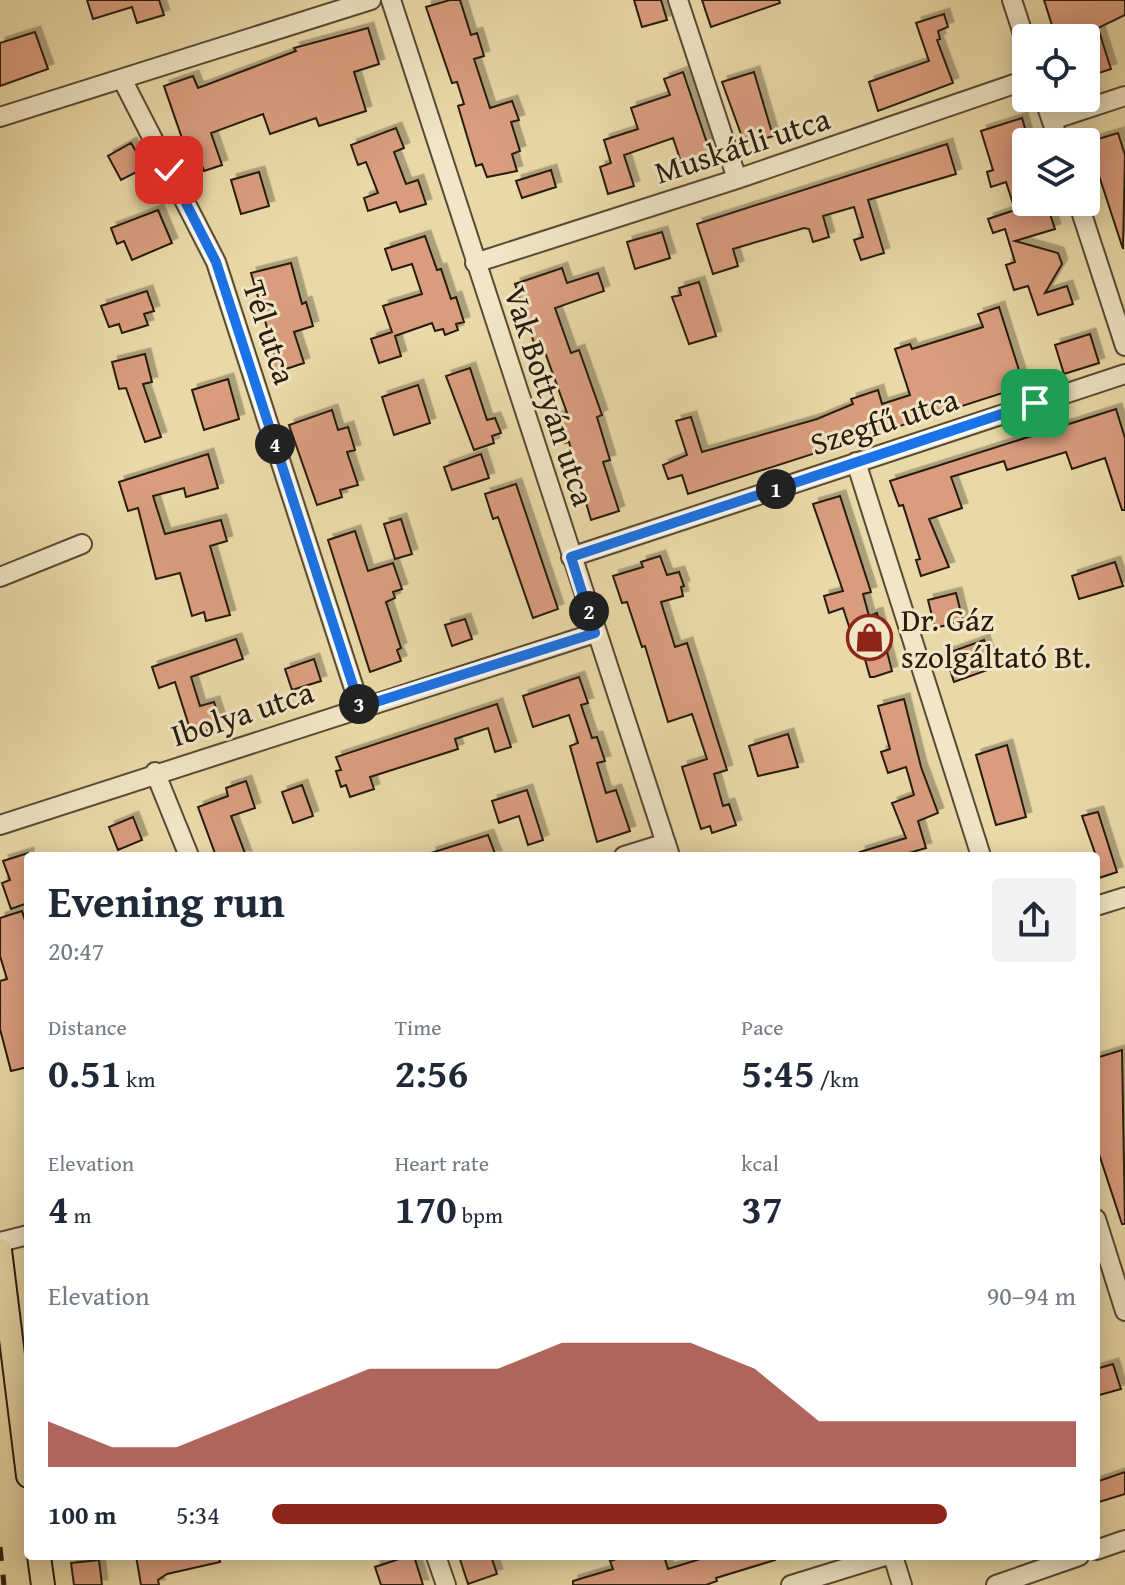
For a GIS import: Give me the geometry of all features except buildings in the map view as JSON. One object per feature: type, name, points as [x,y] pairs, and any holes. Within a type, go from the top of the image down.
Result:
[{"type":"main road","points":[[0,1250],[24,1444]]},
{"type":"main road","points":[[40,1560],[43,1585]]},
{"type":"street","points":[[0,117],[371,0]]},
{"type":"street","name":"Vak Bottyán utca","points":[[391,0],[595,633],[668,849]]},
{"type":"street","points":[[678,0],[737,179]]},
{"type":"street","points":[[1012,0],[1020,24]]},
{"type":"street","name":"Tél utca","points":[[122,79],[216,262],[360,707]]},
{"type":"street","name":"Muskátli utca","points":[[475,263],[737,179],[1012,85]]},
{"type":"street","points":[[1052,120],[1125,96]]},
{"type":"street","points":[[1049,112],[1055,128]]},
{"type":"street","points":[[1083,216],[1125,346]]},
{"type":"street","name":"Szegfű utca","points":[[571,557],[1125,374]]},
{"type":"street","points":[[856,462],[980,852]]},
{"type":"street","points":[[0,577],[82,544]]},
{"type":"street","name":"Ibolya utca","points":[[0,825],[155,772],[595,633]]},
{"type":"street","points":[[155,772],[187,852]]},
{"type":"street","points":[[1100,905],[1125,897]]},
{"type":"street","points":[[1100,1232],[1125,1311]]},
{"type":"street","points":[[0,1242],[24,1236]]},
{"type":"street","points":[[1100,1549],[1125,1540]]},
{"type":"street","points":[[437,1560],[446,1585]]},
{"type":"street","points":[[791,1585],[872,1560]]},
{"type":"street","points":[[894,1560],[902,1585]]},
{"type":"street","points":[[996,1585],[1068,1560]]},
{"type":"railway","points":[[0,1547],[4,1585]]},
{"type":"place","name":"Dr. Gáz szolgáltató Bt.","points":[[870,637]]},
{"type":"route","points":[[169,170],[216,262],[360,707],[595,633],[571,557],[1035,403]]}]
